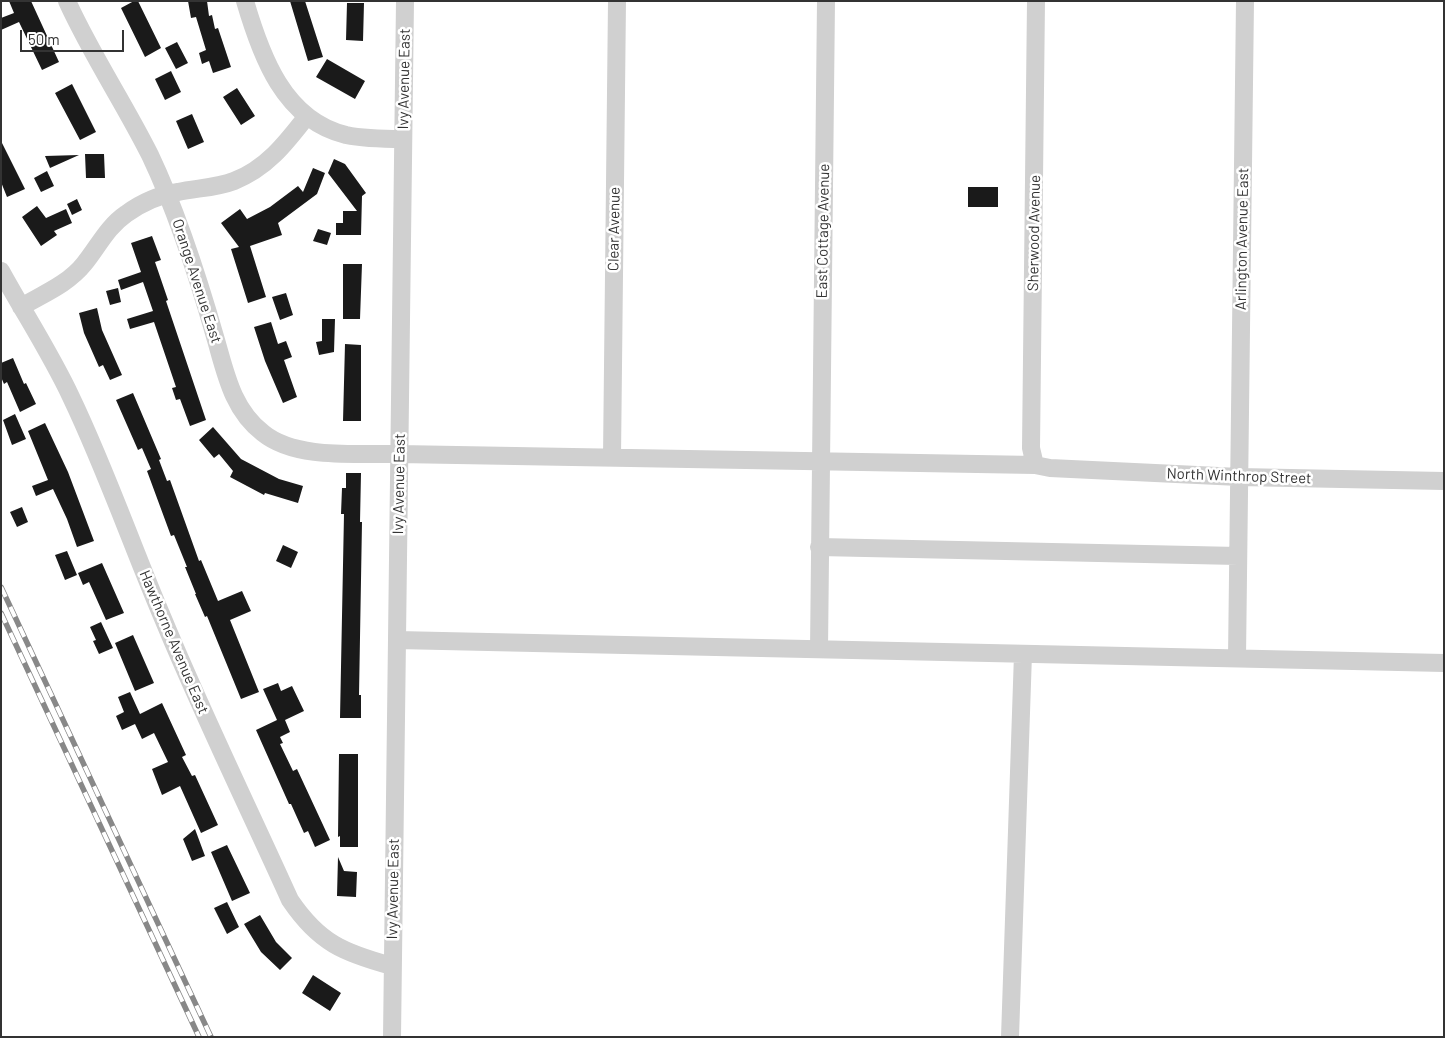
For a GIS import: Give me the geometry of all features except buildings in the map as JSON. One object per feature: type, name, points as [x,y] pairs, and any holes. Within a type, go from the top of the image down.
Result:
[{"type":"street","name":"Orange Avenue East","points":[[67,1],[84,36],[149,154],[167,194],[205,300],[233,396],[243,414],[253,425],[278,443],[297,450],[312,452],[820,461]]},
{"type":"street","points":[[245,1],[258,39],[277,83],[289,99],[307,116],[325,127],[344,134],[364,138],[403,139]]},
{"type":"street","name":"Ivy Avenue East","points":[[392,1037],[405,1]]},
{"type":"street","name":"Clear Avenue","points":[[612,457],[616,1]]},
{"type":"street","name":"East Cottage Avenue","points":[[819,649],[826,1]]},
{"type":"street","name":"Sherwood Avenue","points":[[1035,465],[1031,448],[1036,1]]},
{"type":"street","name":"Arlington Avenue East","points":[[1238,658],[1238,477],[1245,1]]},
{"type":"street","points":[[21,307],[56,288],[72,276],[83,265],[109,229],[124,215],[141,204],[167,194],[233,181],[251,173],[268,162],[283,148],[307,116]]},
{"type":"street","name":"Hawthorne Avenue East","points":[[1,272],[71,395],[98,455],[147,582],[185,671],[290,900],[301,917],[315,932],[336,947],[360,957],[392,966]]},
{"type":"street","name":"North Winthrop Street","points":[[820,461],[1035,465],[1050,468],[1238,477],[1444,481]]},
{"type":"street","points":[[819,547],[1238,556]]},
{"type":"street","points":[[397,640],[1444,663]]},
{"type":"street","points":[[1010,1037],[1023,654]]},
{"type":"railway","points":[[1,587],[211,1037]]},
{"type":"railway","points":[[1,613],[199,1037]]}]
